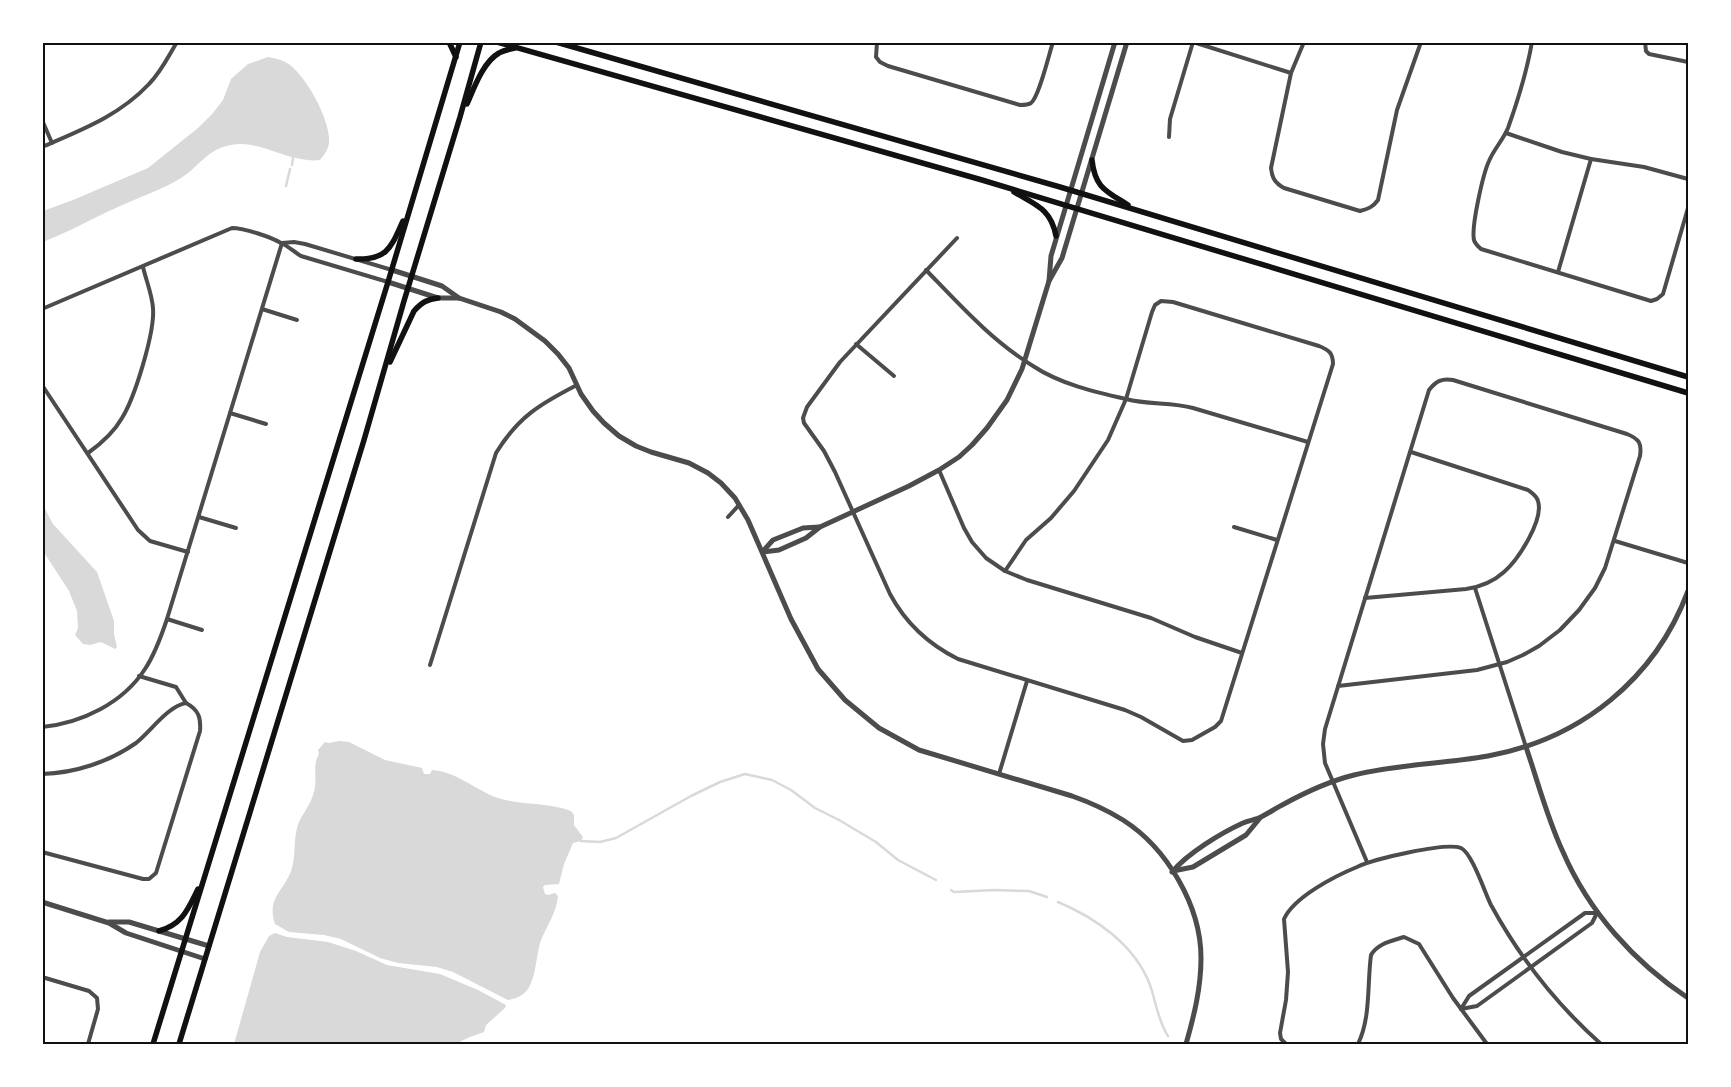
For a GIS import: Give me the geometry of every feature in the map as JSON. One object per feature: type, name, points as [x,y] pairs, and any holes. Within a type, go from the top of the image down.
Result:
[{"type":"main road","points":[[449,42],[456,57]]},
{"type":"main road","points":[[153,1044],[392,270],[460,42]]},
{"type":"main road","points":[[179,1044],[381,382],[481,42]]},
{"type":"main road","points":[[497,42],[1066,205],[1676,389],[1688,395]]},
{"type":"main road","points":[[556,42],[1070,190],[1688,377]]},
{"type":"main road","points":[[460,117],[486,67],[498,53],[515,48]]},
{"type":"main road","points":[[1092,160],[1097,182],[1104,189],[1137,210]]},
{"type":"main road","points":[[1008,188],[1049,215],[1054,223],[1056,236]]},
{"type":"main road","points":[[356,259],[375,259],[382,254],[394,240],[411,206]]},
{"type":"main road","points":[[381,382],[414,311],[420,304],[429,299],[438,298]]},
{"type":"main road","points":[[159,930],[173,926],[182,918],[206,873]]},
{"type":"street","points":[[42,147],[99,122],[128,103],[149,85],[158,74],[177,42]]},
{"type":"street","points":[[877,42],[876,57],[880,62],[888,66],[1020,105],[1026,105],[1035,99],[1053,42]]},
{"type":"street","points":[[1049,281],[1049,263],[1056,236],[1115,42]]},
{"type":"street","points":[[763,552],[779,550],[806,538],[820,527],[939,470],[972,444],[987,428],[1016,383],[1049,281],[1062,258],[1127,42]]},
{"type":"street","points":[[1304,42],[1291,73],[1271,168],[1274,180],[1284,188],[1360,211],[1368,210],[1374,206],[1380,194],[1397,110],[1421,42]]},
{"type":"street","points":[[1532,42],[1525,75],[1506,132],[1489,160],[1484,173],[1478,200],[1474,240],[1477,246],[1481,249],[1651,301],[1657,299],[1662,294],[1688,208]]},
{"type":"street","points":[[1645,42],[1646,51],[1649,54],[1688,62]]},
{"type":"street","points":[[1169,137],[1170,119],[1193,43],[1291,73]]},
{"type":"street","points":[[42,120],[52,143]]},
{"type":"street","points":[[1506,132],[1562,152],[1591,159],[1644,167],[1688,179]]},
{"type":"street","points":[[1558,272],[1591,159]]},
{"type":"street","points":[[42,310],[232,228],[282,243],[301,256],[438,298],[459,298]]},
{"type":"street","points":[[957,238],[840,362],[806,407],[803,418],[804,423],[824,451],[890,594],[899,611],[912,626],[942,651],[958,659],[1125,710],[1158,726],[1179,739],[1187,741],[1219,725],[1223,716],[1333,364],[1333,356],[1330,351],[1319,346],[1173,302],[1160,300],[1152,312],[1126,399],[1108,440],[1089,471],[1062,506],[1026,540],[1005,571]]},
{"type":"street","points":[[282,243],[294,242],[305,244],[412,276],[442,286],[459,298],[516,319],[546,341],[558,354],[569,368],[592,410],[619,436],[636,446],[689,463],[708,473],[720,483],[739,505],[748,520],[791,619],[810,657],[818,669],[851,706],[879,728],[919,750],[1072,796],[1116,816],[1139,832],[1154,848],[1182,886],[1192,910],[1198,934],[1201,957],[1200,988],[1186,1044]]},
{"type":"street","points":[[42,727],[68,723],[100,709],[116,698],[139,676],[154,654],[199,517],[282,243]]},
{"type":"street","points":[[88,453],[102,443],[122,418],[143,361],[150,334],[153,309],[142,267]]},
{"type":"street","points":[[926,270],[999,341],[1034,367],[1062,381],[1142,403],[1178,404],[1308,442]]},
{"type":"street","points":[[262,309],[297,320]]},
{"type":"street","points":[[856,344],[894,376]]},
{"type":"street","points":[[1338,686],[1477,670],[1524,655],[1560,630],[1579,610],[1595,588],[1605,568],[1615,541],[1642,448],[1637,438],[1446,379],[1435,382],[1429,390],[1411,452],[1338,686],[1325,729],[1323,744],[1325,764],[1366,862]]},
{"type":"street","points":[[430,664],[496,453],[508,435],[525,416],[577,384]]},
{"type":"street","points":[[42,385],[142,535],[150,541],[188,552]]},
{"type":"street","points":[[230,413],[266,424]]},
{"type":"street","points":[[1366,598],[1475,588],[1495,579],[1516,560],[1532,532],[1539,510],[1535,495],[1528,490],[1411,452]]},
{"type":"street","points":[[939,470],[972,542],[986,558],[1005,571],[1027,580],[1151,618],[1195,638],[1242,653]]},
{"type":"street","points":[[728,517],[739,505]]},
{"type":"street","points":[[199,517],[236,528]]},
{"type":"street","points":[[763,552],[773,540],[803,528],[820,527]]},
{"type":"street","points":[[1234,527],[1277,540]]},
{"type":"street","points":[[1615,541],[1688,563]]},
{"type":"street","points":[[1475,588],[1545,808],[1575,878],[1597,913],[1620,940],[1647,968],[1688,998]]},
{"type":"street","points":[[1172,872],[1187,856],[1240,824],[1260,818],[1286,803],[1332,782],[1403,766],[1488,756],[1526,747],[1565,731],[1601,709],[1648,663],[1673,627],[1688,591]]},
{"type":"street","points":[[167,619],[202,630]]},
{"type":"street","points":[[42,852],[143,879],[150,879],[156,873],[200,731],[201,720],[198,712],[186,703],[176,687],[139,676]]},
{"type":"street","points":[[999,774],[1027,680]]},
{"type":"street","points":[[42,774],[69,772],[106,759],[135,743],[173,708],[186,703]]},
{"type":"street","points":[[1172,872],[1193,867],[1246,835],[1260,818]]},
{"type":"street","points":[[1286,1044],[1281,1040],[1280,1033],[1286,1000],[1284,919],[1288,912],[1323,883],[1366,862],[1416,851],[1449,848],[1461,848],[1468,854],[1490,903],[1530,968],[1560,1004],[1602,1044]]},
{"type":"street","points":[[42,902],[109,922],[126,933],[205,959]]},
{"type":"street","points":[[1461,1009],[1469,996],[1585,913],[1597,913]]},
{"type":"street","points":[[1461,1009],[1478,1006],[1592,923],[1597,913]]},
{"type":"street","points":[[109,922],[129,922],[209,946]]},
{"type":"street","points":[[1358,1044],[1366,1020],[1371,955],[1382,944],[1404,938],[1418,944],[1461,1009],[1487,1044]]},
{"type":"street","points":[[42,977],[89,991],[97,998],[98,1010],[88,1044]]},
{"type":"shaded area","points":[[268,57],[279,59],[297,71],[317,101],[329,134],[328,148],[320,160],[297,158],[253,145],[242,144],[223,147],[209,154],[187,174],[174,182],[43,242],[43,211],[148,168],[198,128],[213,113],[223,100],[231,79],[248,64]]},
{"type":"shaded area","points":[[43,505],[53,524],[97,572],[114,621],[117,647],[115,649],[101,642],[90,645],[83,644],[75,635],[78,628],[77,611],[69,591],[43,551]]},
{"type":"shaded area","points":[[325,742],[349,742],[385,760],[422,768],[424,774],[430,774],[432,770],[440,771],[456,777],[487,794],[504,800],[562,808],[571,811],[574,815],[574,825],[583,837],[581,841],[573,843],[564,864],[559,884],[545,885],[543,887],[545,894],[555,893],[558,896],[557,903],[540,943],[531,984],[521,995],[508,1000],[453,972],[437,967],[398,963],[380,958],[341,939],[324,935],[289,932],[275,924],[273,907],[275,900],[292,868],[297,827],[315,789],[318,750]]},
{"type":"shaded area","points":[[275,933],[287,937],[328,942],[356,951],[387,965],[440,974],[478,990],[506,1005],[486,1025],[484,1032],[455,1044],[234,1044],[260,952],[269,936]]},
{"type":"waterway","points":[[292,165],[293,158]]},
{"type":"waterway","points":[[286,186],[290,169]]},
{"type":"waterway","points":[[581,841],[600,842],[616,838],[691,796],[720,782],[745,774],[772,780],[791,790],[815,808],[876,842],[898,860],[936,880]]},
{"type":"waterway","points":[[951,890],[954,892],[1029,891],[1047,897]]},
{"type":"waterway","points":[[1058,902],[1086,916],[1113,934],[1135,957],[1150,985],[1159,1018],[1168,1036]]}]
